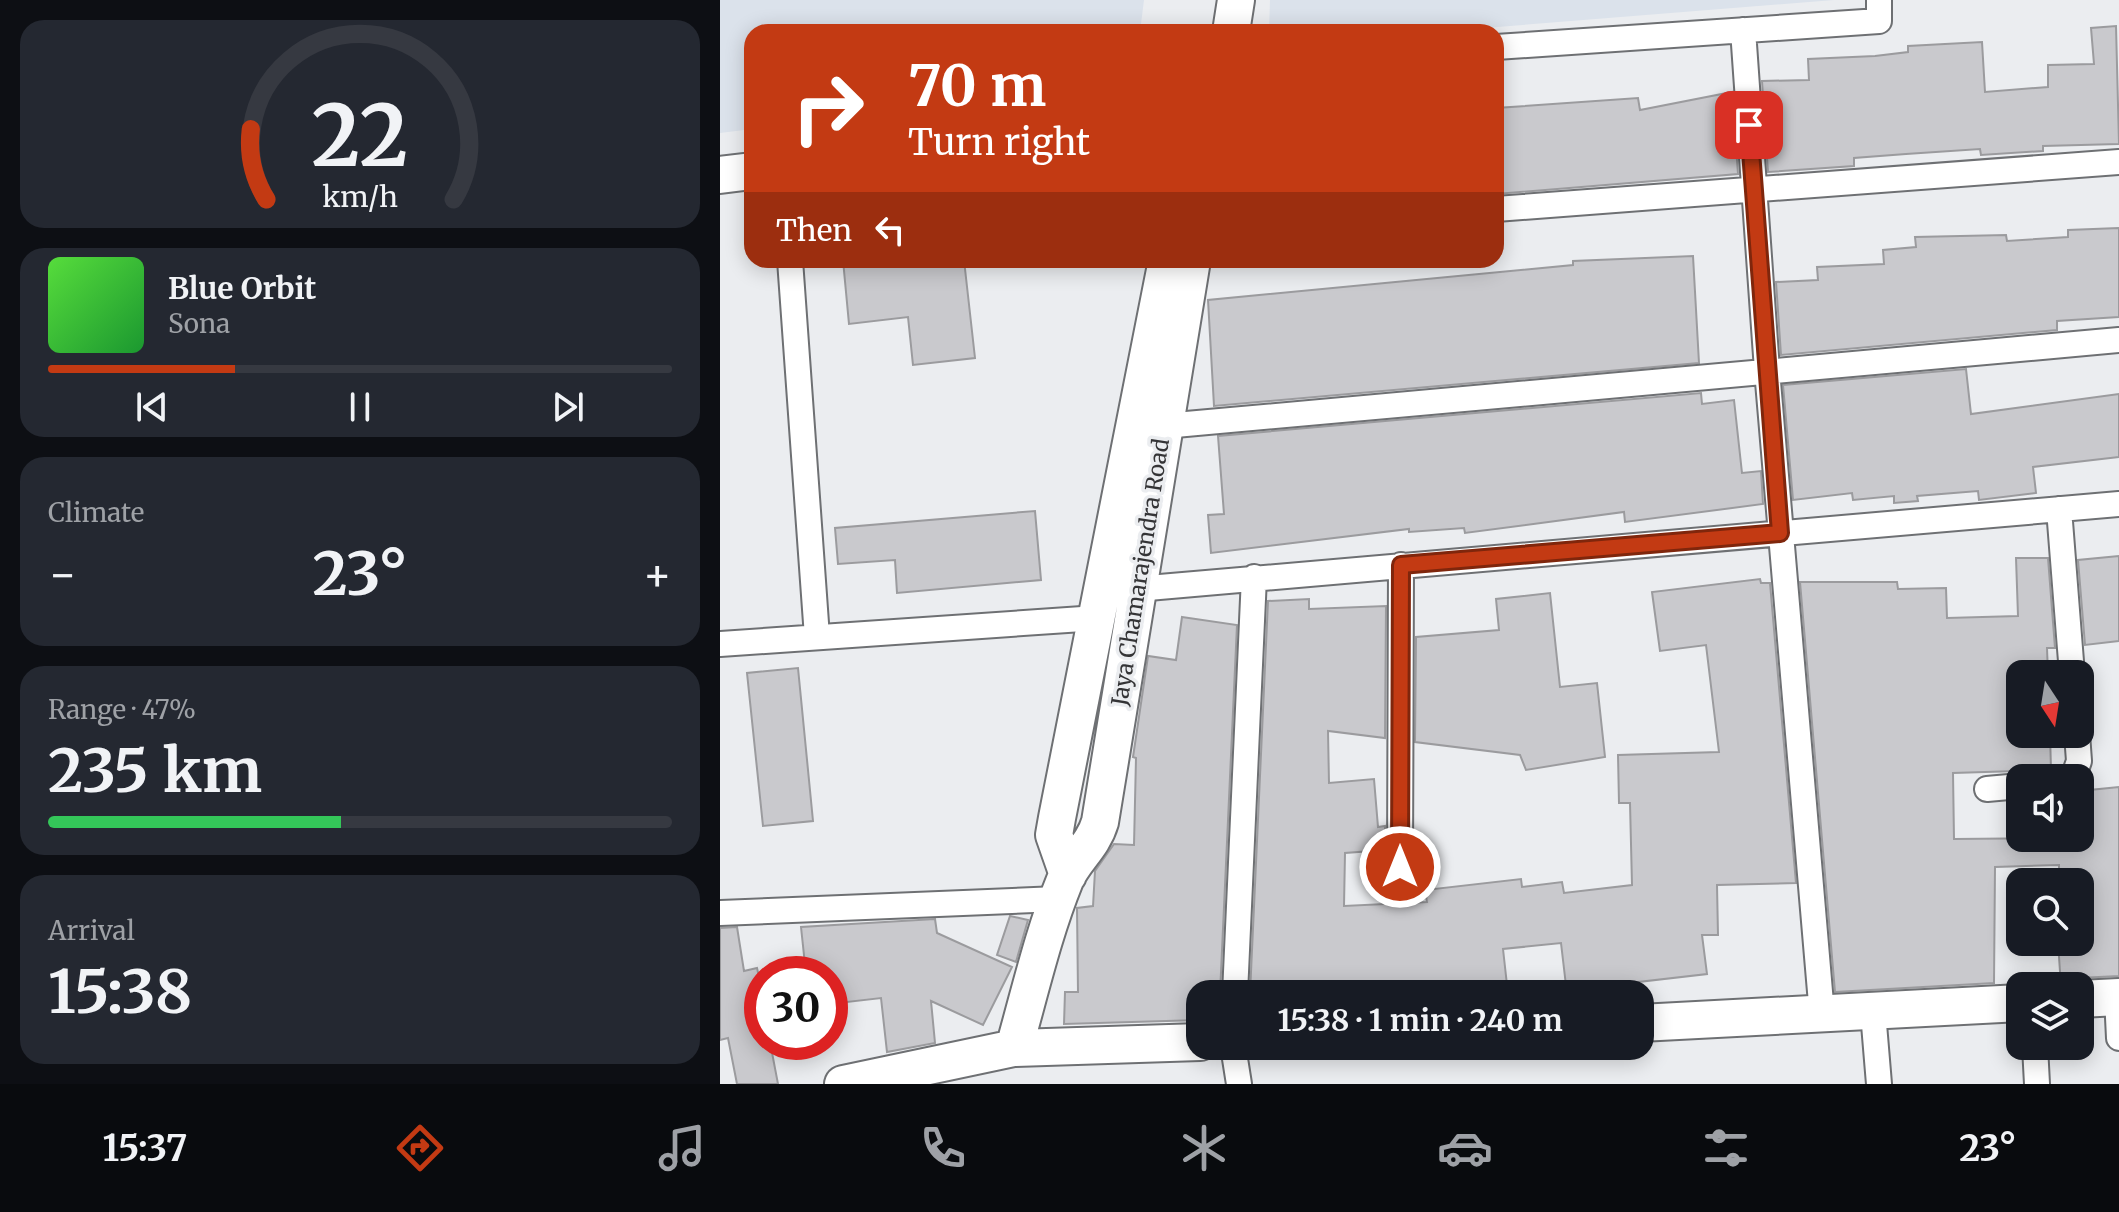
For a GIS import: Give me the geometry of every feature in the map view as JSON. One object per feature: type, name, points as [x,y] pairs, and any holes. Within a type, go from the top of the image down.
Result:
[{"type":"main road","points":[[1210,24],[1213,0]]},
{"type":"main road","points":[[1232,24],[1236,0]]},
{"type":"main road","points":[[720,175],[744,172]]},
{"type":"main road","name":"Jaya Chamarajendra Road","points":[[1014,1048],[1063,887],[1094,842],[1100,822],[1112,599],[1166,268]]},
{"type":"main road","name":"Jaya Chamarajendra Road","points":[[1063,887],[1054,835],[1112,599],[1164,426],[1191,268]]},
{"type":"main road","points":[[2094,998],[2118,997]]},
{"type":"main road","points":[[1654,1022],[2006,1004]]},
{"type":"main road","points":[[843,1084],[907,1077],[1014,1048],[1186,1042]]},
{"type":"street","points":[[1504,46],[1879,21],[1879,0]]},
{"type":"street","points":[[1743,30],[1752,188],[1822,1015]]},
{"type":"street","points":[[1504,208],[2119,162]]},
{"type":"street","points":[[791,268],[817,637]]},
{"type":"street","points":[[1164,426],[2119,340]]},
{"type":"street","points":[[720,644],[817,637],[1112,599],[1254,577],[2119,504]]},
{"type":"street","points":[[2059,509],[2071,660]]},
{"type":"street","points":[[1400,867],[1401,565]]},
{"type":"street","points":[[1236,980],[1254,577]]},
{"type":"street","points":[[1987,789],[2006,787]]},
{"type":"street","points":[[720,913],[1063,887]]},
{"type":"street","points":[[2118,997],[2119,1038]]},
{"type":"street","points":[[1873,1012],[1879,1084]]},
{"type":"street","points":[[1235,1060],[1239,1084]]},
{"type":"street","points":[[2036,1060],[2037,1084]]},
{"type":"shaded area","points":[[720,0],[1144,0],[1141,24],[744,24],[744,130],[720,133]]},
{"type":"shaded area","points":[[1270,0],[1834,0],[1504,26],[1504,24],[1269,24]]},
{"type":"building","points":[[2116,26],[2119,144],[2043,146],[2043,151],[1981,155],[1980,149],[1854,158],[1854,166],[1768,172],[1762,81],[1809,80],[1808,59],[1875,56],[1908,52],[1908,46],[1982,42],[1985,92],[2048,87],[2048,65],[2094,64],[2091,28]]},
{"type":"building","points":[[1732,92],[1738,174],[1504,193],[1504,107],[1638,98],[1640,110]]},
{"type":"building","points":[[2119,228],[2119,317],[2057,321],[2057,330],[1781,355],[1776,282],[1818,280],[1817,267],[1884,264],[1883,250],[1916,247],[1915,237],[2006,235],[2007,241],[2068,237],[2068,230]]},
{"type":"building","points":[[1693,256],[1699,363],[1214,406],[1208,300],[1573,265],[1573,261]]},
{"type":"building","points":[[844,268],[965,268],[975,358],[913,365],[908,317],[849,324]]},
{"type":"building","points":[[1966,369],[1971,414],[2119,394],[2119,457],[2033,467],[2036,493],[1979,500],[1978,491],[1917,496],[1918,501],[1894,503],[1894,496],[1853,500],[1852,493],[1793,500],[1783,385]]},
{"type":"building","points":[[1701,393],[1702,404],[1734,400],[1742,473],[1761,471],[1763,504],[1625,522],[1624,512],[1465,533],[1464,528],[1409,532],[1409,529],[1211,553],[1208,515],[1224,514],[1218,436]]},
{"type":"building","points":[[1035,511],[1041,580],[897,593],[895,560],[838,564],[835,528]]},
{"type":"building","points":[[2119,556],[2119,641],[2085,645],[2078,560]]},
{"type":"building","points":[[2016,558],[2048,558],[2055,648],[2047,648],[2047,660],[2006,660],[2006,748],[2050,748],[2051,764],[2006,764],[2006,771],[1953,773],[1954,839],[2006,839],[2006,852],[2094,852],[2094,790],[2119,787],[2119,976],[2094,977],[2094,972],[2060,972],[2059,956],[2094,956],[2094,868],[2059,868],[2059,865],[1995,867],[1994,983],[1835,992],[1800,582],[1897,582],[1898,589],[1946,588],[1947,618],[2018,616]]},
{"type":"building","points":[[1760,579],[1761,583],[1770,583],[1796,883],[1717,885],[1718,935],[1702,935],[1707,974],[1654,980],[1565,980],[1561,943],[1503,949],[1506,980],[1251,980],[1268,601],[1309,599],[1309,609],[1386,606],[1385,738],[1328,731],[1329,783],[1374,779],[1378,827],[1385,826],[1385,850],[1345,853],[1344,906],[1427,902],[1425,890],[1521,879],[1522,887],[1562,882],[1564,893],[1632,885],[1630,803],[1619,803],[1618,755],[1719,752],[1706,645],[1660,651],[1652,592]]},
{"type":"building","points":[[1550,593],[1560,687],[1597,683],[1605,757],[1526,770],[1520,755],[1415,742],[1416,637],[1499,630],[1496,599]]},
{"type":"building","points":[[1182,617],[1237,625],[1221,980],[1186,980],[1186,1020],[1064,1024],[1065,992],[1078,992],[1077,908],[1093,906],[1095,871],[1114,844],[1134,845],[1136,758],[1133,757],[1148,656],[1176,660]]},
{"type":"building","points":[[798,668],[813,821],[763,826],[747,673]]},
{"type":"building","points":[[1010,916],[1028,920],[1016,962],[997,955]]},
{"type":"building","points":[[935,919],[937,933],[1012,967],[983,1025],[931,1001],[935,1043],[887,1052],[881,998],[848,1002],[848,956],[804,956],[801,927]]},
{"type":"building","points":[[737,927],[744,971],[744,1060],[773,1060],[778,1084],[737,1084],[728,1038],[720,1040],[720,928]]},
{"type":"route","points":[[1400,867],[1401,565],[1780,533],[1749,125]]}]
